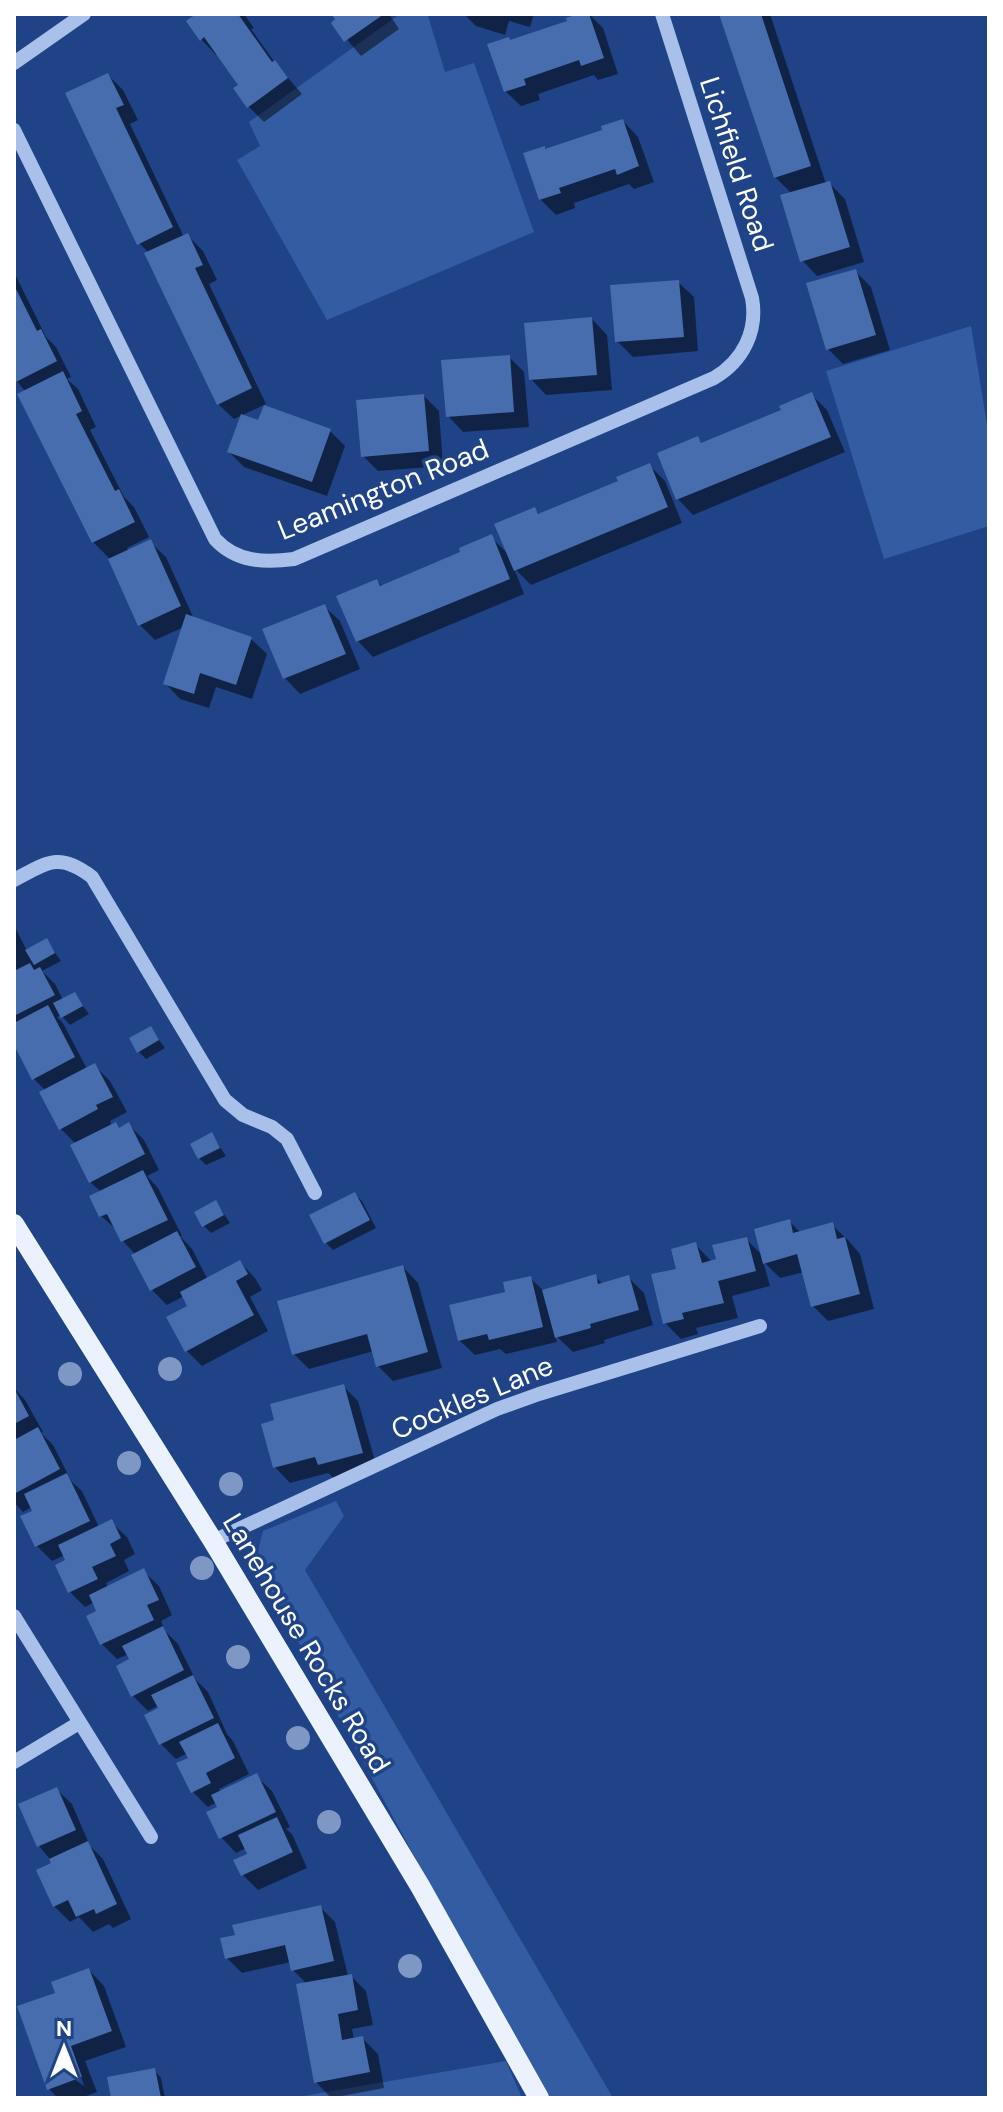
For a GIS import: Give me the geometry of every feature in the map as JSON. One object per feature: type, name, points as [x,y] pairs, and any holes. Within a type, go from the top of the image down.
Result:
[{"type":"main road","name":"Lanehouse Rocks Road","points":[[14,1224],[213,1541],[420,1886],[539,2098]]},
{"type":"street","points":[[14,63],[84,14]]},
{"type":"street","name":"Lichfield Road","points":[[662,14],[752,298],[754,320],[751,332]]},
{"type":"street","name":"Leamington Road","points":[[14,130],[209,528],[221,546],[239,557],[264,561],[294,559],[700,384],[733,365],[741,356],[751,332]]},
{"type":"street","points":[[14,880],[50,861],[73,863],[92,877],[225,1100],[243,1115],[272,1127],[287,1139],[315,1193]]},
{"type":"street","name":"Cockles Lane","points":[[213,1541],[497,1409],[760,1326]]},
{"type":"street","points":[[14,1616],[151,1837]]},
{"type":"street","points":[[14,1762],[79,1723]]},
{"type":"shaded area","points":[[400,14],[428,16],[445,72],[474,63],[534,232],[327,320],[237,160],[260,146],[249,122]]},
{"type":"shaded area","points":[[971,326],[989,437],[989,526],[884,559],[826,371]]},
{"type":"shaded area","points":[[336,1501],[344,1516],[305,1570],[613,2098],[545,2098],[255,1562],[263,1531]]},
{"type":"shaded area","points":[[506,2061],[522,2098],[295,2098],[303,2096]]},
{"type":"building","points":[[196,14],[238,14],[272,62],[275,60],[288,78],[247,108],[233,88],[238,85],[204,37],[200,41],[186,21]]},
{"type":"building","points":[[331,14],[384,14],[344,42],[331,23],[335,19]]},
{"type":"building","points":[[589,14],[604,58],[581,66],[579,60],[524,79],[526,85],[504,92],[487,44],[509,37],[510,40],[567,21],[566,18]]},
{"type":"building","points":[[719,14],[761,14],[811,166],[774,178]]},
{"type":"building","points":[[108,73],[124,105],[116,108],[173,227],[137,245],[65,93]]},
{"type":"building","points":[[623,119],[639,166],[617,175],[615,169],[559,188],[561,193],[539,200],[523,153],[602,130],[601,126]]},
{"type":"building","points":[[830,181],[850,247],[800,262],[780,195]]},
{"type":"building","points":[[188,233],[203,265],[195,268],[252,388],[217,405],[144,253]]},
{"type":"building","points":[[856,269],[876,335],[826,350],[806,283]]},
{"type":"building","points":[[679,280],[684,337],[615,342],[610,285]]},
{"type":"building","points":[[14,285],[37,331],[41,329],[57,361],[14,383]]},
{"type":"building","points":[[592,317],[597,375],[529,380],[524,323]]},
{"type":"building","points":[[510,355],[514,412],[446,417],[441,360]]},
{"type":"building","points":[[63,371],[82,411],[76,414],[115,491],[119,489],[135,522],[92,543],[17,394]]},
{"type":"building","points":[[812,392],[831,437],[676,500],[657,453],[698,436],[701,443],[781,410],[779,406]]},
{"type":"building","points":[[424,394],[429,451],[361,457],[356,400]]},
{"type":"building","points":[[264,405],[331,429],[312,482],[227,452],[241,414],[258,420]]},
{"type":"building","points":[[650,463],[668,507],[514,571],[494,524],[535,507],[538,514],[618,481],[616,477]]},
{"type":"building","points":[[492,534],[510,579],[356,642],[336,596],[377,579],[380,586],[460,552],[459,548]]},
{"type":"building","points":[[151,539],[181,606],[138,626],[108,559]]},
{"type":"building","points":[[325,604],[346,654],[283,679],[262,629]]},
{"type":"building","points":[[186,614],[252,637],[236,685],[200,673],[194,694],[163,684]]},
{"type":"building","points":[[47,938],[55,953],[34,965],[25,950]]},
{"type":"building","points":[[30,963],[34,970],[40,967],[55,995],[14,1016],[14,971]]},
{"type":"building","points":[[75,992],[83,1006],[61,1018],[53,1003]]},
{"type":"building","points":[[48,1005],[75,1057],[32,1080],[14,1045],[14,1023]]},
{"type":"building","points":[[151,1026],[159,1040],[137,1053],[129,1038]]},
{"type":"building","points":[[95,1063],[113,1097],[96,1105],[98,1109],[59,1130],[39,1092]]},
{"type":"building","points":[[116,1122],[119,1128],[129,1122],[145,1154],[89,1183],[70,1145]]},
{"type":"building","points":[[212,1132],[220,1148],[198,1159],[190,1144]]},
{"type":"building","points":[[143,1170],[168,1220],[121,1242],[107,1214],[99,1217],[89,1196]]},
{"type":"building","points":[[355,1192],[370,1220],[324,1244],[309,1215]]},
{"type":"building","points":[[216,1200],[224,1215],[202,1227],[194,1212]]},
{"type":"building","points":[[790,1219],[793,1233],[833,1222],[837,1239],[845,1237],[860,1294],[811,1307],[797,1254],[763,1264],[754,1229]]},
{"type":"building","points":[[177,1231],[196,1267],[150,1291],[131,1255]]},
{"type":"building","points":[[747,1237],[756,1271],[718,1281],[724,1303],[682,1313],[684,1319],[663,1324],[651,1274],[676,1269],[671,1249],[696,1242],[702,1263],[716,1259],[712,1245]]},
{"type":"building","points":[[240,1260],[248,1274],[236,1281],[254,1315],[185,1352],[166,1317],[187,1306],[180,1292]]},
{"type":"building","points":[[403,1265],[428,1352],[376,1367],[367,1334],[292,1355],[277,1301]]},
{"type":"building","points":[[596,1274],[598,1284],[629,1275],[639,1310],[555,1338],[542,1290]]},
{"type":"building","points":[[531,1276],[543,1327],[489,1340],[487,1334],[458,1341],[449,1305],[505,1292],[503,1282]]},
{"type":"building","points":[[344,1384],[363,1453],[318,1465],[315,1457],[273,1468],[261,1424],[274,1420],[270,1404]]},
{"type":"building","points":[[14,1388],[29,1416],[14,1424]]},
{"type":"building","points":[[38,1427],[60,1469],[14,1494],[14,1440]]},
{"type":"building","points":[[67,1473],[90,1521],[35,1547],[20,1516],[32,1511],[24,1494]]},
{"type":"building","points":[[112,1519],[121,1538],[110,1544],[116,1556],[92,1567],[98,1579],[68,1593],[55,1565],[65,1560],[58,1545]]},
{"type":"building","points":[[144,1568],[159,1600],[147,1605],[154,1620],[100,1645],[86,1616],[96,1611],[89,1595]]},
{"type":"building","points":[[163,1626],[184,1670],[131,1697],[116,1666],[129,1659],[122,1646]]},
{"type":"building","points":[[193,1675],[214,1718],[159,1745],[144,1715],[158,1708],[151,1695]]},
{"type":"building","points":[[218,1723],[235,1758],[206,1773],[211,1783],[191,1793],[176,1763],[188,1758],[179,1742]]},
{"type":"building","points":[[257,1773],[276,1812],[219,1839],[206,1812],[217,1807],[211,1795]]},
{"type":"building","points":[[57,1787],[76,1830],[37,1847],[18,1804]]},
{"type":"building","points":[[277,1817],[293,1852],[241,1876],[233,1860],[247,1854],[238,1835]]},
{"type":"building","points":[[88,1841],[117,1904],[96,1914],[94,1909],[76,1917],[68,1900],[53,1907],[36,1870],[51,1863],[49,1859]]},
{"type":"building","points":[[321,1905],[334,1961],[291,1971],[285,1945],[225,1959],[220,1938],[235,1935],[232,1925]]},
{"type":"building","points":[[89,1968],[112,2031],[71,2046],[82,2077],[47,2090],[17,2006],[55,1993],[51,1982]]},
{"type":"building","points":[[352,1974],[358,2010],[338,2014],[342,2040],[363,2036],[370,2072],[314,2083],[296,1984]]},
{"type":"building","points":[[155,2068],[161,2098],[111,2098],[107,2077]]}]
